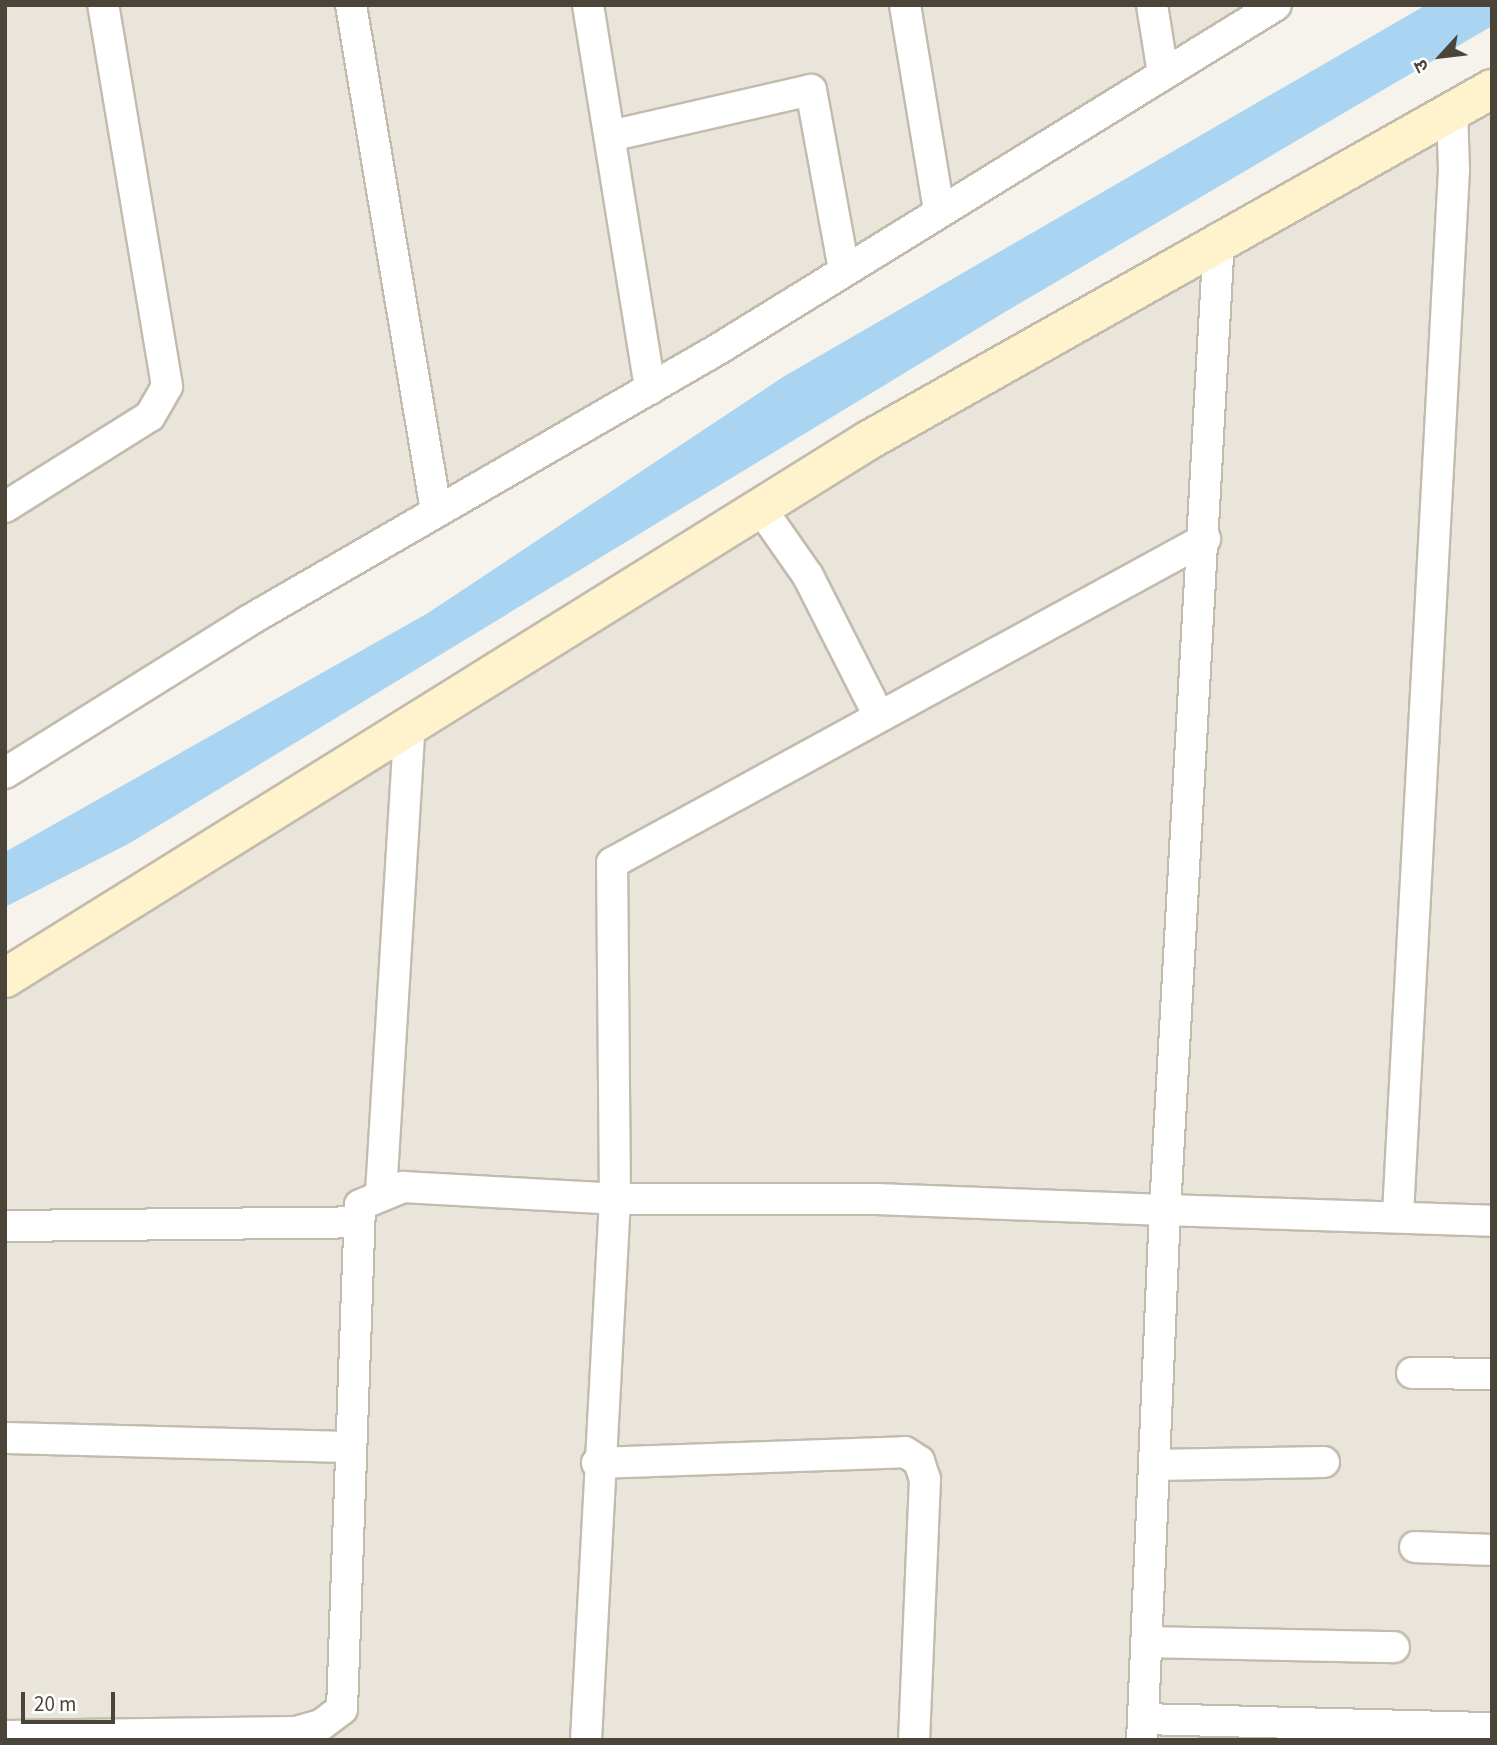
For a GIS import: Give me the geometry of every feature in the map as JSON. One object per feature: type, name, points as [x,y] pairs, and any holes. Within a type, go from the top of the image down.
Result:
[{"type":"street","points":[[5,506],[150,416],[167,387],[103,5]]},
{"type":"street","points":[[351,5],[436,510]]},
{"type":"street","points":[[588,5],[650,389]]},
{"type":"street","points":[[905,5],[939,210]]},
{"type":"street","points":[[1152,5],[1163,74]]},
{"type":"street","points":[[5,773],[436,510],[650,389],[1276,5]]},
{"type":"street","points":[[5,978],[758,506],[1219,238],[1492,89]]},
{"type":"street","points":[[610,136],[811,90],[844,269]]},
{"type":"street","points":[[1398,1214],[1454,170],[1452,109]]},
{"type":"street","points":[[1219,238],[1205,539],[1165,1210],[1143,1729],[1492,1728]]},
{"type":"street","points":[[758,506],[808,576],[878,714]]},
{"type":"street","points":[[586,1740],[597,1463],[615,1199],[612,863],[878,714],[1205,539]]},
{"type":"street","points":[[381,1193],[410,723]]},
{"type":"street","points":[[5,1736],[296,1732],[321,1725],[342,1709],[360,1205],[381,1193],[403,1187],[615,1199],[876,1199],[1165,1210],[1398,1214],[1492,1221]]},
{"type":"street","points":[[5,1226],[359,1222]]},
{"type":"street","points":[[1412,1373],[1492,1374]]},
{"type":"street","points":[[5,1438],[351,1447]]},
{"type":"street","points":[[597,1463],[905,1452],[919,1461],[925,1479],[914,1740]]},
{"type":"street","points":[[1154,1465],[1324,1462]]},
{"type":"street","points":[[1415,1547],[1492,1550]]},
{"type":"street","points":[[1147,1642],[1394,1647]]},
{"type":"shaded area","points":[[5,5],[1264,5],[5,756]]},
{"type":"shaded area","points":[[1492,103],[1492,1740],[5,1740],[5,993],[520,662]]},
{"type":"water","points":[[1426,5],[1492,5],[1492,26],[1005,312],[130,843],[5,907],[5,852],[428,613],[783,377]]}]
